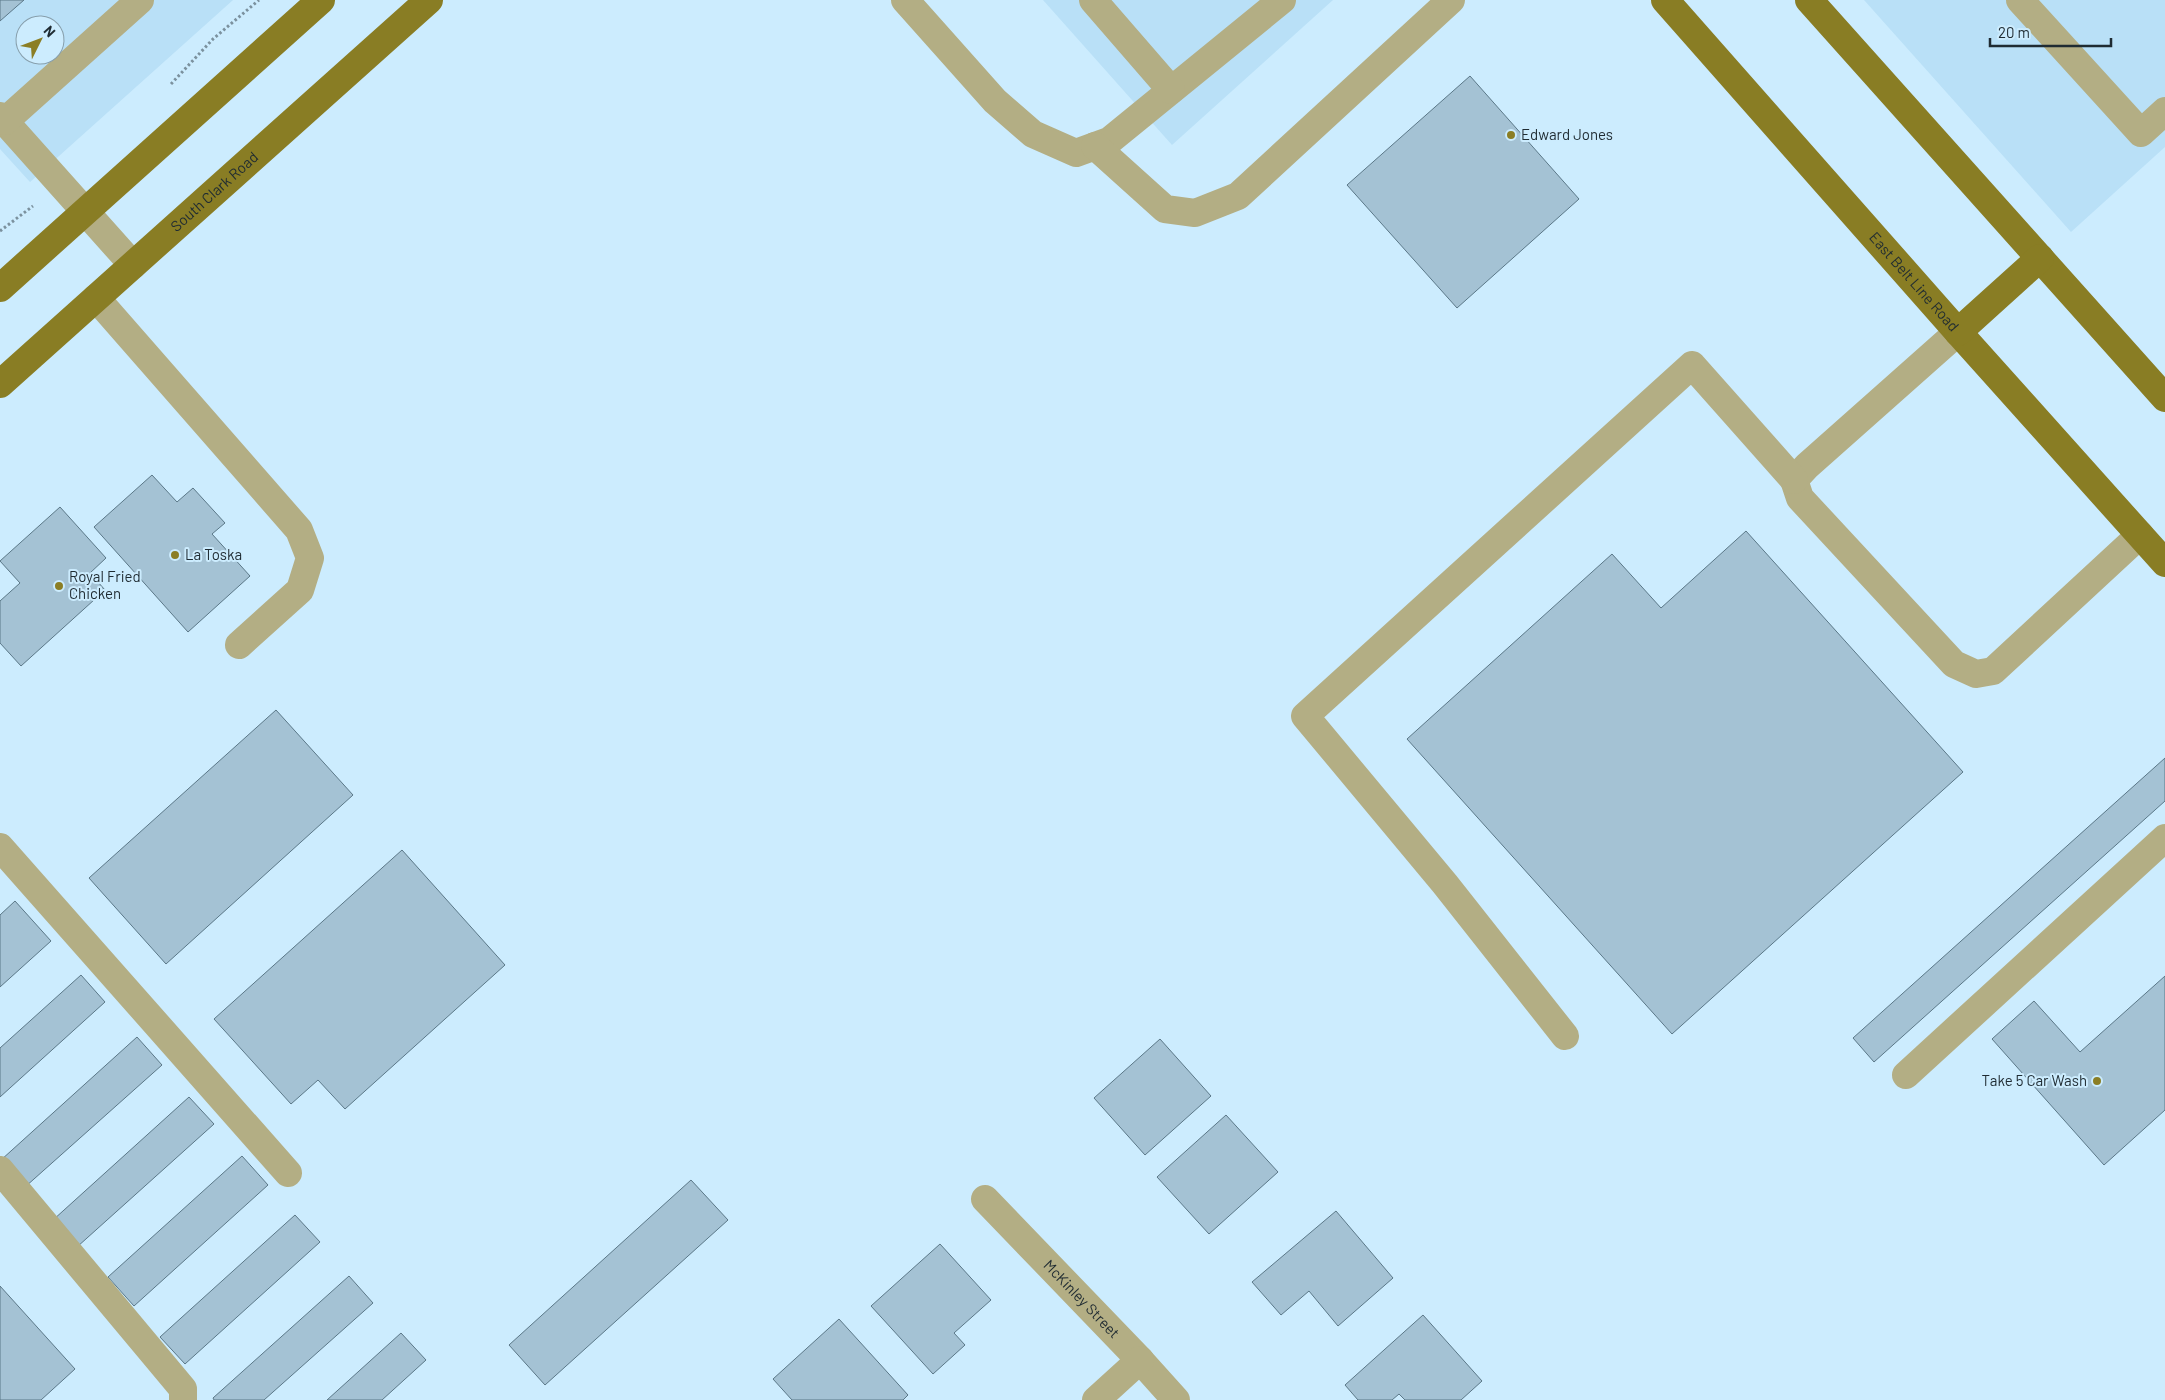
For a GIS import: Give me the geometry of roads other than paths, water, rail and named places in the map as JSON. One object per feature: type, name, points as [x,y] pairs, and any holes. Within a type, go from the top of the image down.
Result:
[{"type":"main road","points":[[0,288],[321,0]]},
{"type":"main road","name":"South Clark Road","points":[[0,384],[429,0]]},
{"type":"main road","name":"East Belt Line Road","points":[[1665,0],[1958,332],[2165,562]]},
{"type":"main road","points":[[1809,0],[2165,398]]},
{"type":"main road","points":[[1958,332],[2040,258]]},
{"type":"street","points":[[133,266],[2,118],[140,0]]},
{"type":"street","points":[[904,0],[995,102],[1033,134],[1076,153],[1109,141],[1282,0]]},
{"type":"street","points":[[1093,0],[1172,90]]},
{"type":"street","points":[[1095,146],[1165,209],[1195,213],[1238,196],[1451,0]]},
{"type":"street","points":[[2020,0],[2141,133],[2165,111]]},
{"type":"street","points":[[96,298],[298,530],[310,558],[300,590],[240,645]]},
{"type":"street","points":[[1794,480],[1958,332]]},
{"type":"street","points":[[1565,1036],[1445,884],[1305,716],[1692,365],[1794,480],[1800,498],[1954,664],[1976,674],[1993,671],[2140,535]]},
{"type":"street","points":[[1906,1075],[2165,838]]},
{"type":"street","points":[[0,847],[288,1173]]},
{"type":"street","points":[[0,1170],[183,1389],[183,1400]]},
{"type":"street","name":"McKinley Street","points":[[985,1199],[1176,1400]]},
{"type":"street","points":[[1096,1400],[1140,1360]]},
{"type":"place","name":"Edward Jones","points":[[1511,135]]},
{"type":"place","name":"La Toska","points":[[175,555]]},
{"type":"place","name":"Royal Fried Chicken","points":[[59,586]]},
{"type":"place","name":"Take 5 Car Wash","points":[[2097,1081]]}]
